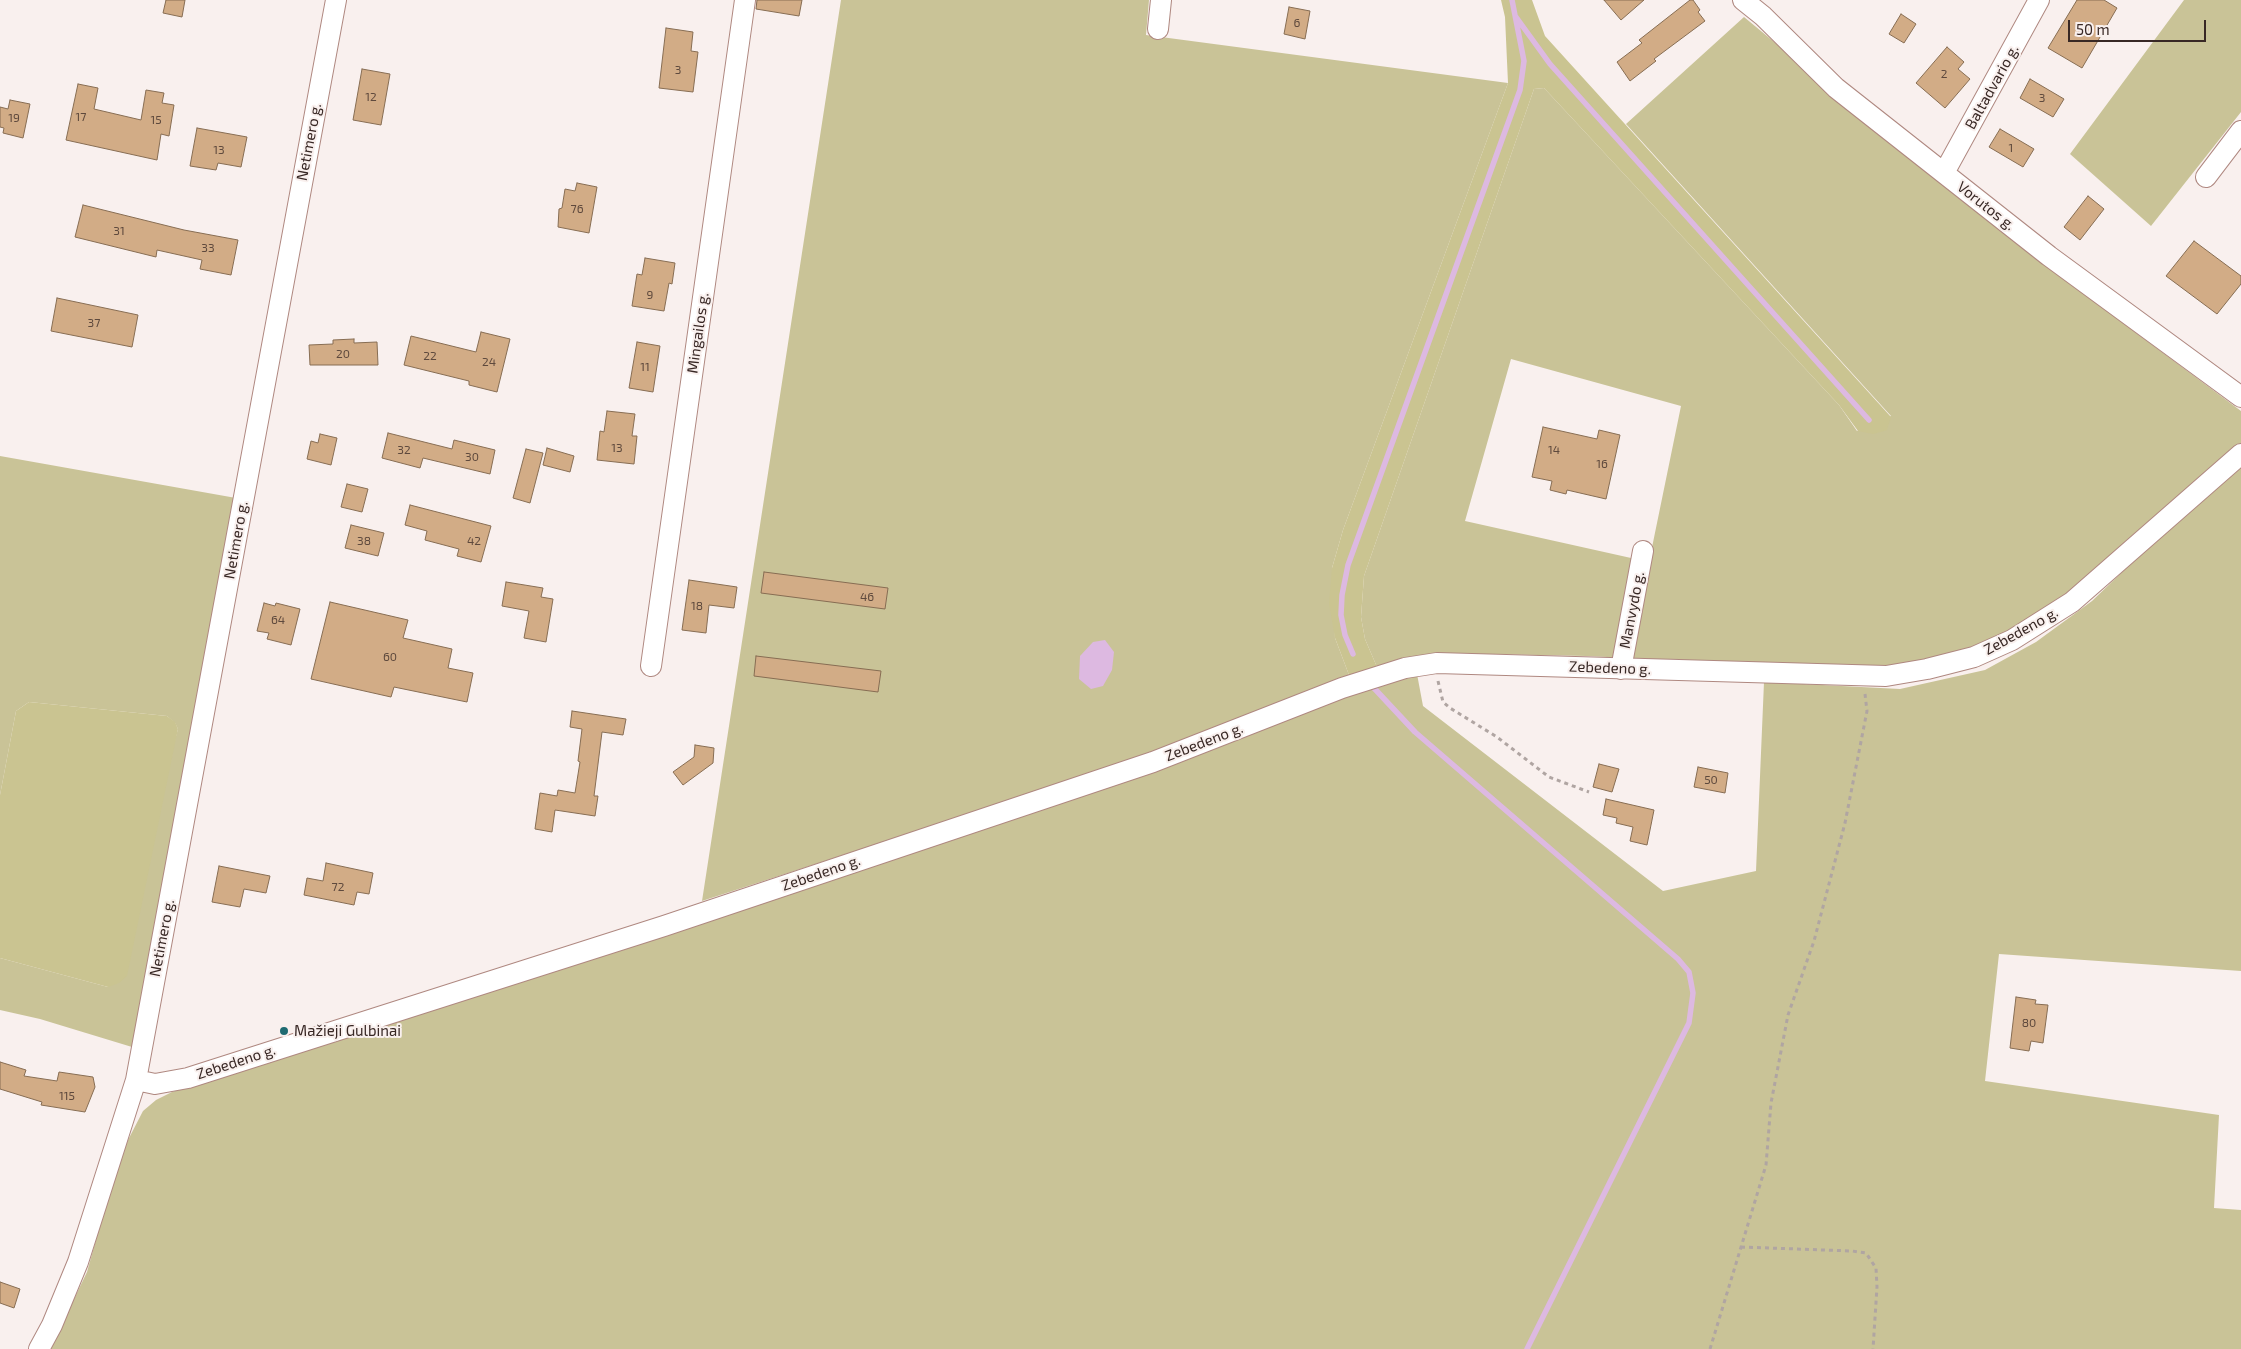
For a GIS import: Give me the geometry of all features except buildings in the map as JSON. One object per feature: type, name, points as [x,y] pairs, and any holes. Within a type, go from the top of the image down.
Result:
[{"type":"street","name":"Netimero g.","points":[[39,1349],[52,1325],[78,1262],[136,1080],[295,213],[336,0]]},
{"type":"street","name":"Mingailos g.","points":[[651,666],[745,0]]},
{"type":"street","points":[[1158,29],[1161,0]]},
{"type":"street","name":"Vorutos g.","points":[[1743,0],[1766,8],[1836,88],[2049,256],[2241,397]]},
{"type":"street","name":"Baltadvario g.","points":[[1944,173],[2039,0]]},
{"type":"street","points":[[2206,177],[2241,131]]},
{"type":"street","name":"Zebedeno g.","points":[[136,1080],[154,1084],[188,1078],[664,926],[1153,762],[1342,688],[1405,668],[1437,663],[1886,676],[1927,670],[1974,657],[2012,640],[2072,602],[2241,454]]},
{"type":"street","name":"Manvydo g.","points":[[1621,668],[1643,551]]},
{"type":"path","points":[[1437,663],[1440,695],[1450,708],[1497,737],[1549,777],[1588,792]]},
{"type":"path","points":[[1710,1349],[1766,1165],[1771,1103],[1788,1015],[1814,941],[1845,824],[1867,711],[1863,676]]},
{"type":"path","points":[[1741,1247],[1852,1251],[1866,1254],[1876,1268],[1877,1287],[1873,1349]]},
{"type":"shaded area","points":[[841,0],[1149,0],[1146,35],[1508,83],[1343,530],[1332,568],[1335,638],[1349,675],[1170,747],[702,901]]},
{"type":"shaded area","points":[[1501,0],[1532,0],[1545,36],[1891,417],[1887,430],[1873,434],[1858,431],[1839,405],[1544,88],[1534,89],[1364,576],[1361,617],[1365,639],[1377,667],[1349,675],[1335,638],[1329,604],[1332,568],[1343,530],[1508,83],[1505,17]]},
{"type":"shaded area","points":[[2184,0],[2241,0],[2241,112],[2151,226],[2070,154]]},
{"type":"shaded area","points":[[1744,17],[2029,253],[2241,411],[2241,444],[2056,603],[1995,641],[1923,665],[1842,668],[1586,656],[1489,654],[1430,657],[1377,667],[1365,639],[1361,617],[1364,576],[1534,89],[1544,88],[1839,405],[1857,431],[1891,416],[1626,124]],"holes":[[[1511,359],[1681,406],[1649,562],[1465,521]]]},
{"type":"shaded area","points":[[0,456],[236,498],[132,1047],[40,1019],[0,1010],[0,958],[108,987],[178,729],[175,723],[167,716],[29,702],[16,711],[0,795]]},
{"type":"shaded area","points":[[2241,465],[2241,971],[1999,954],[1985,1081],[2219,1115],[2214,1208],[2241,1210],[2241,1349],[50,1349],[87,1272],[109,1193],[128,1140],[143,1111],[156,1100],[172,1092],[1128,779],[1373,687],[1417,674],[1423,706],[1663,891],[1756,871],[1764,682],[1900,689],[1985,670],[2036,642],[2092,601],[2217,481]]},
{"type":"shaded area","points":[[1105,640],[1114,652],[1112,670],[1103,686],[1091,689],[1079,679],[1080,656],[1093,642]]},
{"type":"shaded area","points":[[29,702],[167,716],[175,722],[178,729],[127,976],[119,983],[108,987],[0,958],[0,795],[16,711]]},
{"type":"waterway","points":[[1353,654],[1345,635],[1341,615],[1342,595],[1348,565],[1520,90],[1524,61],[1512,0]]},
{"type":"waterway","points":[[1516,17],[1550,64],[1869,420]]},
{"type":"waterway","points":[[1373,687],[1415,732],[1678,959],[1689,972],[1693,993],[1689,1023],[1527,1349]]},
{"type":"place","name":"Mažieji Gulbinai","points":[[284,1031]]}]
